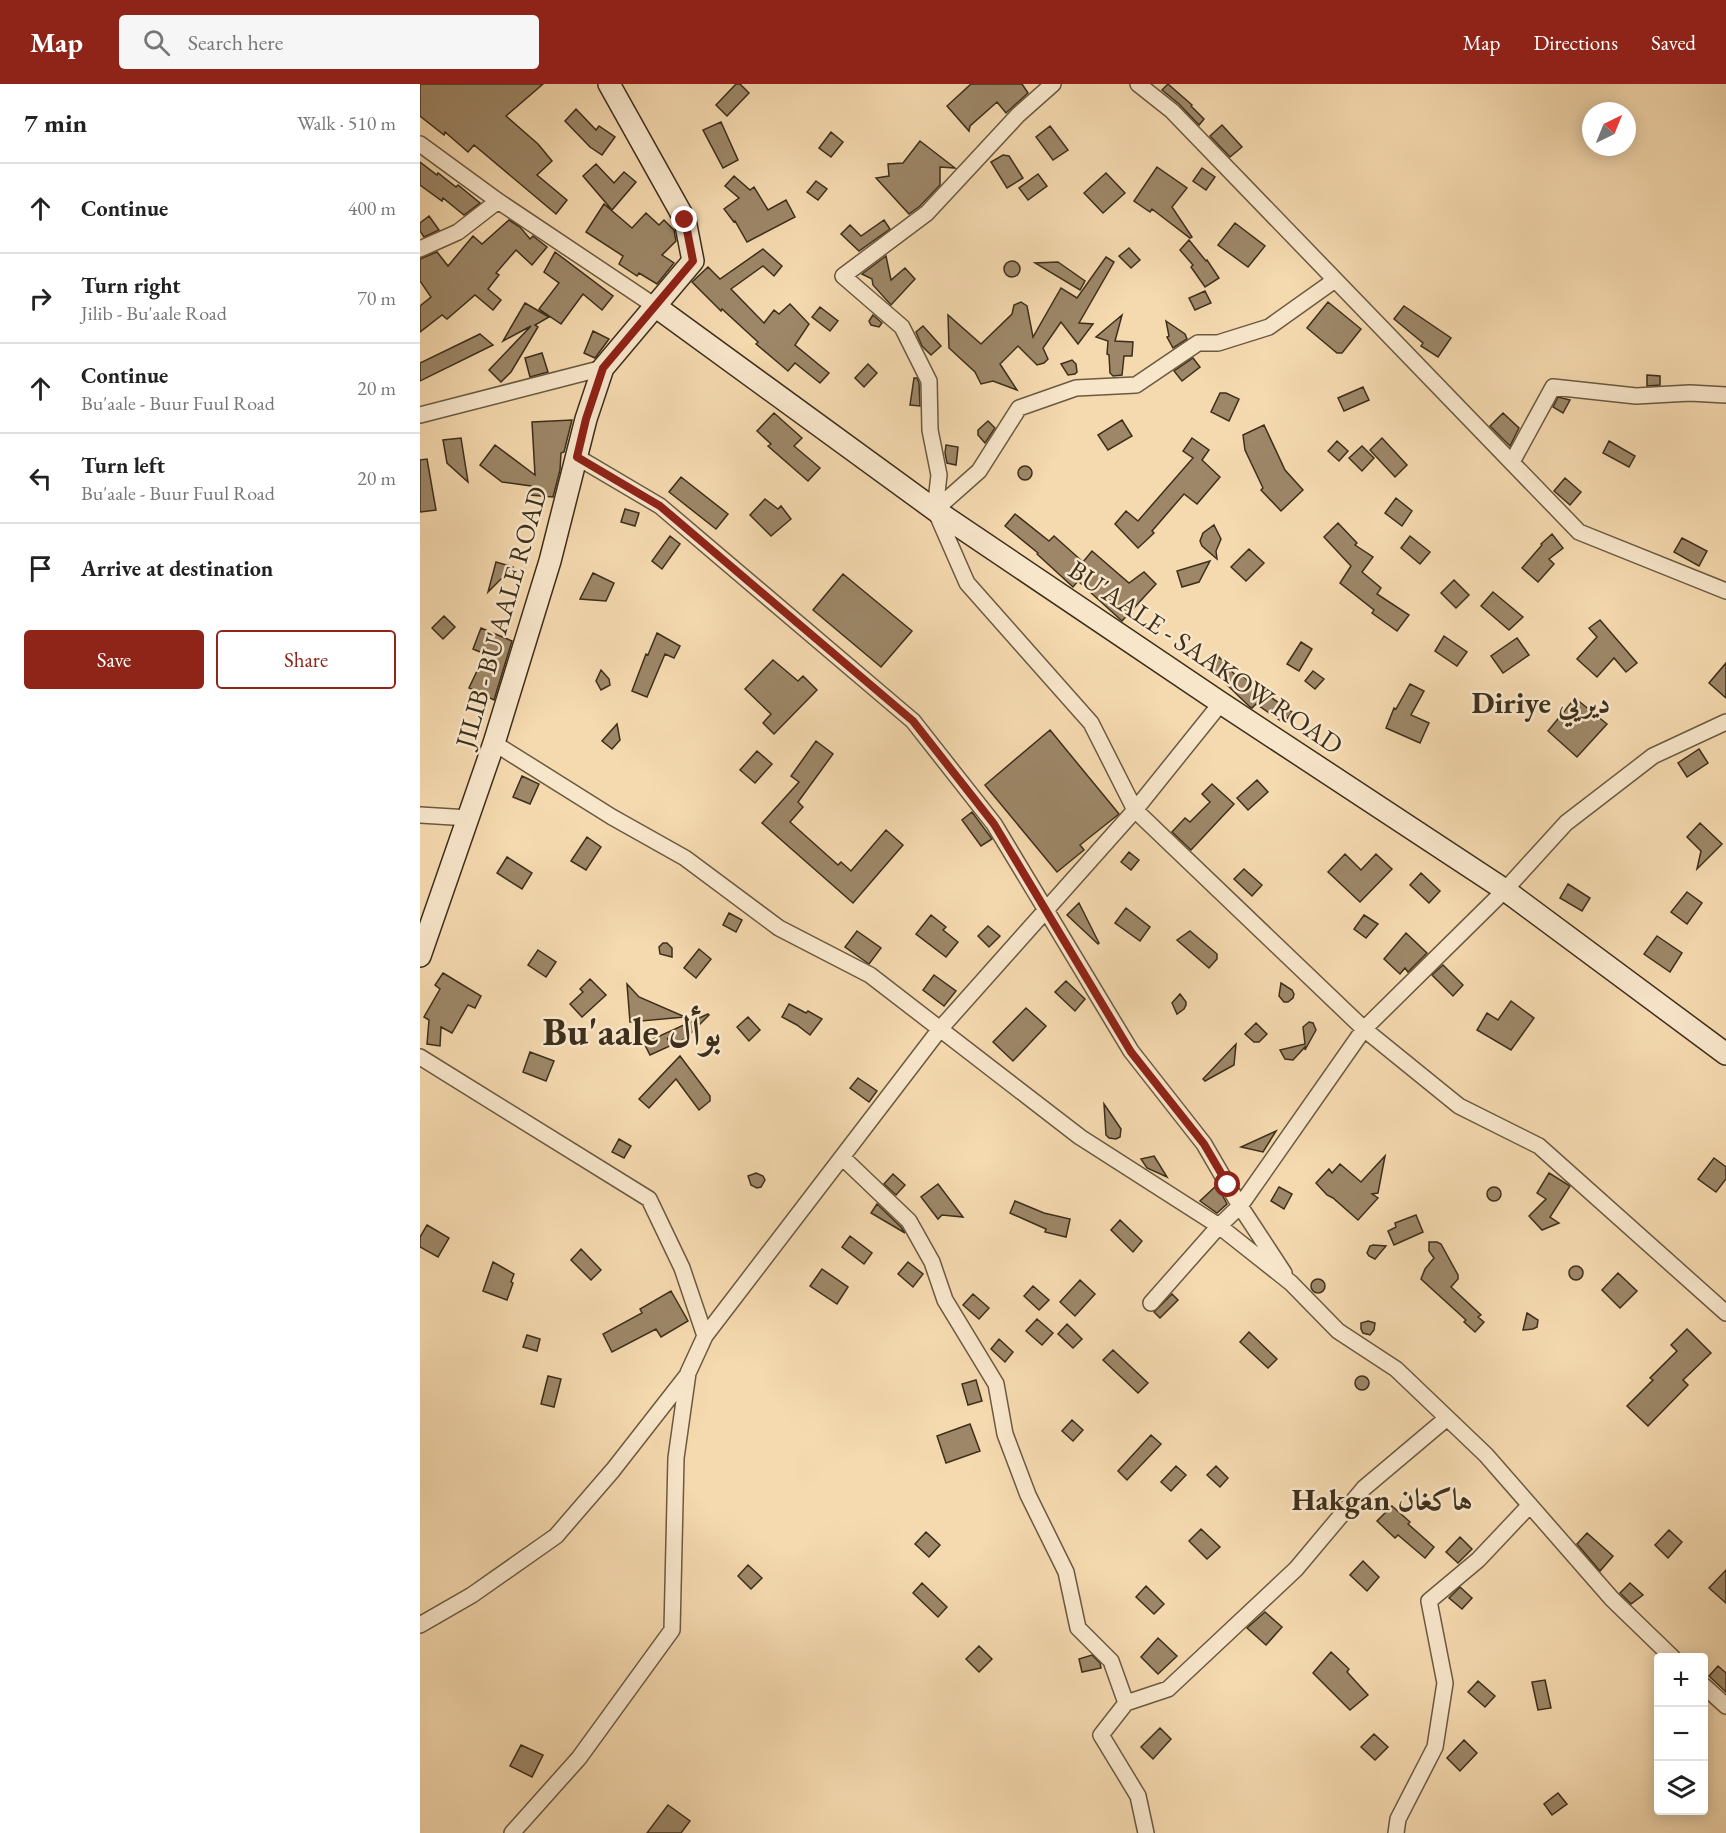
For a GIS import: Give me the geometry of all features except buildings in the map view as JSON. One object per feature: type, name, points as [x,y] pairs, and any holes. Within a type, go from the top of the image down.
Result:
[{"type":"main road","name":"JILIB - BU'AALE ROAD","points":[[420,956],[494,743],[550,561],[586,419],[603,368],[693,261],[685,220],[609,84]]},
{"type":"main road","name":"BU'AALE - SAAKOW ROAD","points":[[655,306],[935,510],[1221,703],[1505,890],[1726,1054]]},
{"type":"street","points":[[1053,84],[1018,115],[927,213],[843,276],[902,327],[928,381],[930,430],[939,475],[935,510],[967,583],[1091,723],[1135,810],[1364,1029],[1459,1106],[1539,1146],[1726,1313]]},
{"type":"street","points":[[1138,84],[1172,111],[1579,532],[1726,591]]},
{"type":"street","points":[[420,144],[498,201],[655,306]]},
{"type":"street","points":[[420,249],[458,232],[498,201]]},
{"type":"street","points":[[935,510],[979,471],[1019,408],[1076,388],[1136,385],[1198,343],[1218,343],[1269,327],[1335,280]]},
{"type":"street","points":[[420,415],[603,368]]},
{"type":"street","points":[[1512,462],[1553,387],[1636,396],[1690,393],[1726,395]]},
{"type":"street","points":[[577,457],[660,506],[913,721],[994,824],[1131,1052],[1204,1144],[1240,1206],[1291,1283]]},
{"type":"street","points":[[420,1625],[472,1595],[556,1536],[614,1470],[688,1373],[705,1336],[940,1029],[1135,810],[1221,703]]},
{"type":"street","points":[[1151,1303],[1219,1226],[1240,1206],[1364,1029],[1505,890],[1566,823],[1653,756],[1726,722]]},
{"type":"street","points":[[494,743],[612,817],[685,858],[779,928],[870,975],[1080,1137],[1219,1226],[1291,1283],[1338,1331],[1396,1369],[1486,1455],[1612,1599],[1668,1653]]},
{"type":"street","points":[[420,815],[469,818]]},
{"type":"street","points":[[420,1057],[649,1199],[682,1268],[705,1336]]},
{"type":"street","points":[[842,1157],[909,1221],[932,1262],[945,1300],[996,1384],[1005,1434],[1029,1495],[1066,1572],[1078,1628],[1112,1661],[1126,1703]]},
{"type":"street","points":[[512,1833],[579,1758],[672,1630],[676,1458],[688,1373]]},
{"type":"street","points":[[1146,1833],[1138,1796],[1101,1735],[1126,1703],[1168,1689],[1296,1569],[1364,1488],[1447,1418]]},
{"type":"street","points":[[1396,1833],[1398,1819],[1435,1747],[1445,1683],[1429,1601],[1478,1560],[1530,1505]]},
{"type":"street","points":[[1708,1690],[1726,1706]]},
{"type":"district","name":"Diriye ديريي","points":[[1541,702]]},
{"type":"district","name":"Bu'aale بوأل","points":[[632,1031]]},
{"type":"district","name":"Hakgan هاكغان","points":[[1382,1499]]},
{"type":"route","points":[[685,220],[693,261],[603,368],[586,419],[577,457],[660,506],[913,721],[994,824],[1131,1052],[1204,1144],[1228,1185]]}]
